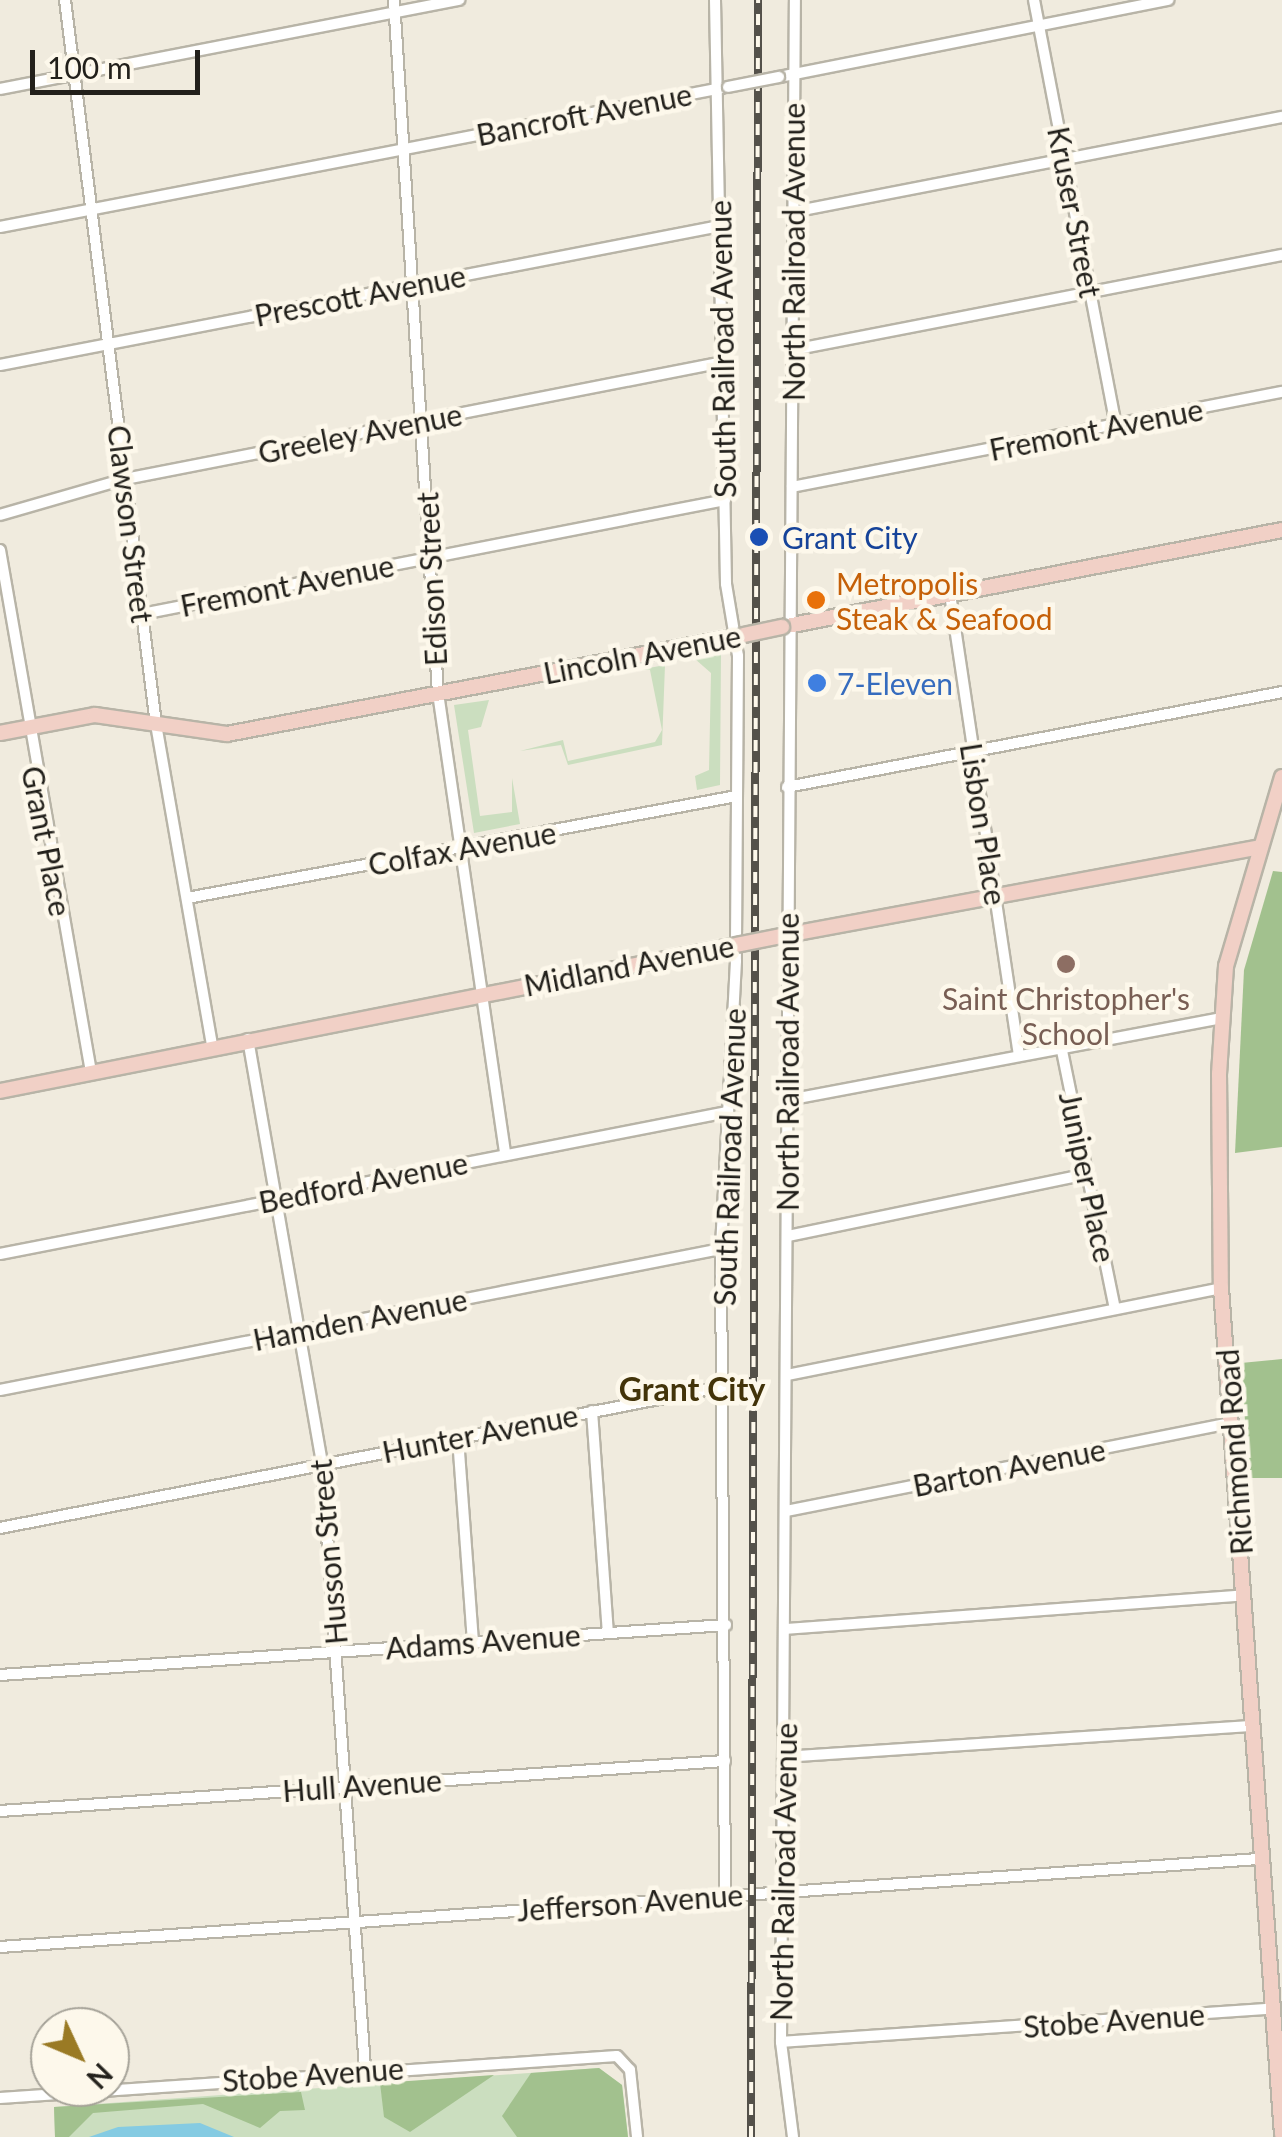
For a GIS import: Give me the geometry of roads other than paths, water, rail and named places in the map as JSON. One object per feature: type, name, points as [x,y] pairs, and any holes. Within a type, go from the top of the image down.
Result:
[{"type":"street","name":"Clawson Street","points":[[65,0],[156,724],[212,1046]]},
{"type":"street","points":[[0,89],[394,6],[459,0]]},
{"type":"street","name":"South Railroad Avenue","points":[[715,0],[722,88],[720,226],[725,500],[740,636],[736,944],[721,1249],[725,1386],[725,1896]]},
{"type":"street","name":"North Railroad Avenue","points":[[794,2137],[789,2124],[781,2042],[788,1236],[786,626],[792,487],[795,0]]},
{"type":"street","name":"Kruser Street","points":[[1034,0],[1116,424]]},
{"type":"street","name":"Bancroft Avenue","points":[[0,227],[1168,0]]},
{"type":"street","name":"Edison Street","points":[[394,6],[438,693],[505,1154]]},
{"type":"street","points":[[793,212],[1282,117]]},
{"type":"street","name":"Prescott Avenue","points":[[0,365],[720,226]]},
{"type":"street","points":[[793,350],[1282,255]]},
{"type":"street","name":"Greeley Avenue","points":[[0,516],[125,479],[723,362]]},
{"type":"street","name":"Fremont Avenue","points":[[792,487],[1282,392]]},
{"type":"street","name":"Fremont Avenue","points":[[142,614],[725,500]]},
{"type":"street","name":"Lincoln Avenue","points":[[0,733],[95,715],[228,734],[1282,530]]},
{"type":"street","name":"Grant Place","points":[[0,550],[26,727],[91,1072]]},
{"type":"street","name":"Lisbon Place","points":[[950,594],[1019,1054]]},
{"type":"street","points":[[787,787],[1282,692]]},
{"type":"street","name":"Richmond Road","points":[[1282,777],[1226,966],[1222,1018],[1221,1288],[1253,1726],[1268,2009],[1282,2134]]},
{"type":"street","name":"Colfax Avenue","points":[[187,898],[737,796]]},
{"type":"street","name":"Midland Avenue","points":[[0,1091],[736,944],[1260,848]]},
{"type":"street","points":[[788,1100],[1222,1018]]},
{"type":"street","name":"Husson Street","points":[[248,1039],[322,1464],[364,2069]]},
{"type":"street","name":"Juniper Place","points":[[1061,1046],[1115,1308]]},
{"type":"street","name":"Bedford Avenue","points":[[0,1254],[728,1112]]},
{"type":"street","points":[[788,1236],[1087,1174]]},
{"type":"street","name":"Hamden Avenue","points":[[0,1390],[721,1249]]},
{"type":"street","points":[[787,1375],[1221,1288]]},
{"type":"street","name":"Hunter Avenue","points":[[0,1528],[725,1386]]},
{"type":"street","points":[[592,1411],[608,1632]]},
{"type":"street","name":"Barton Avenue","points":[[786,1512],[1232,1424]]},
{"type":"street","points":[[458,1438],[473,1642]]},
{"type":"street","points":[[785,1628],[1244,1595]]},
{"type":"street","name":"Adams Avenue","points":[[0,1675],[726,1625]]},
{"type":"street","points":[[784,1758],[1253,1726]]},
{"type":"street","name":"Hull Avenue","points":[[0,1811],[725,1761]]},
{"type":"street","name":"Jefferson Avenue","points":[[0,1947],[1260,1859]]},
{"type":"street","name":"Stobe Avenue","points":[[781,2042],[1268,2009]]},
{"type":"street","name":"Stobe Avenue","points":[[0,2098],[364,2069],[626,2060],[636,2137]]},
{"type":"water","points":[[200,2123],[234,2137],[89,2137],[118,2127]]},
{"type":"railway","points":[[751,2137],[758,0]]},
{"type":"place","name":"Grant City","points":[[759,537]]},
{"type":"place","name":"Metropolis Steak & Seafood","points":[[816,600]]},
{"type":"place","name":"7-Eleven","points":[[817,683]]},
{"type":"place","name":"Saint Christopher's School","points":[[1066,964]]},
{"type":"district","name":"Grant City","points":[[692,1389]]}]
